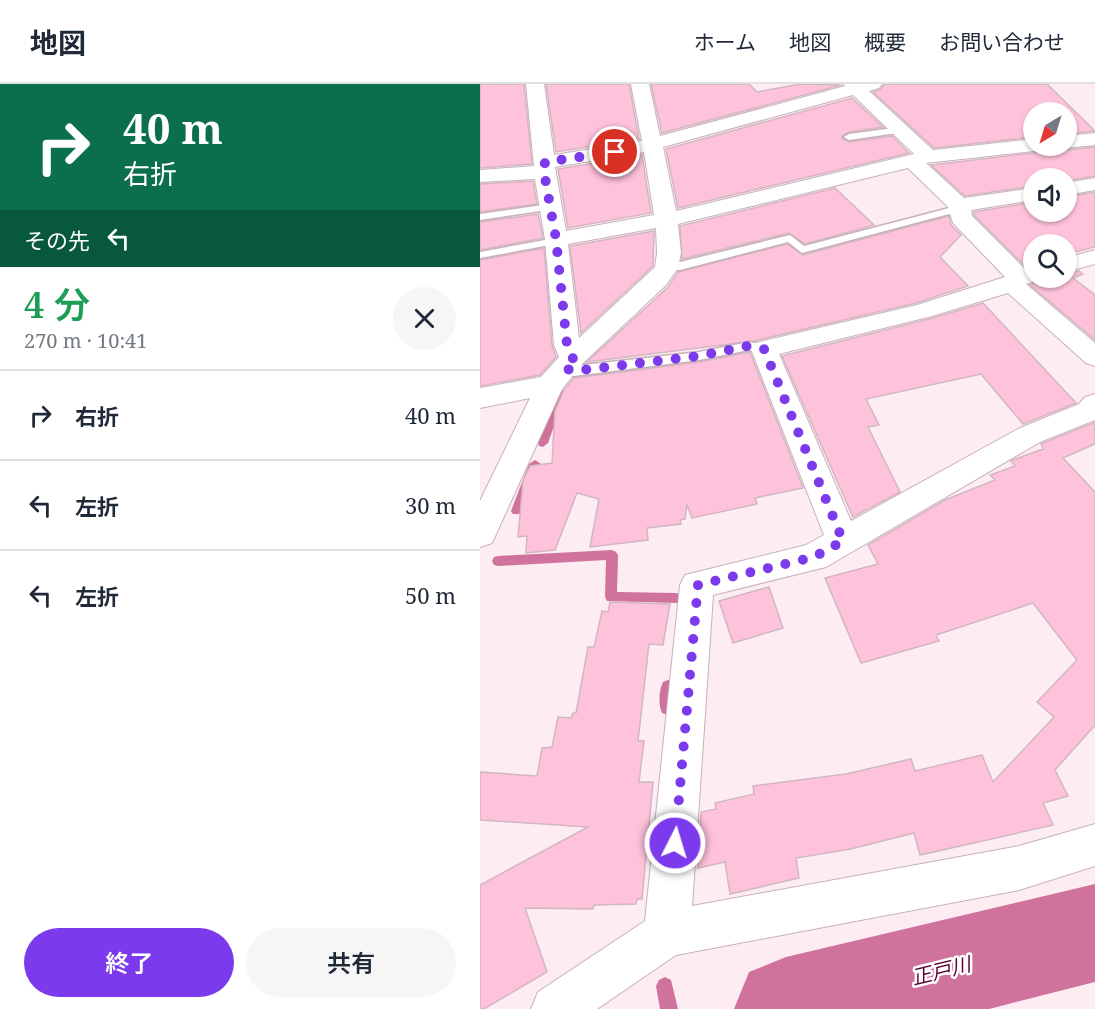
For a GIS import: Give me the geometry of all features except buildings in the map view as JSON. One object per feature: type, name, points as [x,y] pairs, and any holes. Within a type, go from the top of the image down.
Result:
[{"type":"street","points":[[480,534],[563,370],[567,345],[556,240],[535,84]]},
{"type":"street","points":[[480,398],[563,370],[656,281],[667,266],[669,253],[666,220],[640,84]]},
{"type":"street","points":[[480,177],[545,167],[651,145],[861,85],[901,130],[920,159],[960,208],[961,218],[1022,278],[1095,357]]},
{"type":"street","points":[[1077,141],[1095,139]]},
{"type":"street","points":[[556,240],[666,220],[920,159],[1023,146]]},
{"type":"street","points":[[1077,187],[1095,184]]},
{"type":"street","points":[[960,208],[1023,196]]},
{"type":"street","points":[[1077,262],[1095,257]]},
{"type":"street","points":[[843,541],[764,349],[923,311],[1022,278]]},
{"type":"street","points":[[667,934],[698,585],[814,557],[1030,435],[1089,411],[1095,404]]},
{"type":"street","points":[[555,1009],[667,934],[1019,868],[1095,845]]},
{"type":"lane","points":[[849,137],[901,130]]},
{"type":"lane","points":[[480,216],[550,207]]},
{"type":"lane","points":[[667,266],[680,266],[790,238],[802,250],[960,208]]},
{"type":"lane","points":[[483,255],[556,240]]},
{"type":"lane","points":[[563,370],[574,371],[635,364],[748,346],[764,349]]},
{"type":"waterway","points":[[543,443],[561,393]]},
{"type":"waterway","points":[[517,511],[535,464]]},
{"type":"waterway","points":[[498,561],[612,555],[611,597],[676,598]]},
{"type":"waterway","points":[[667,708],[668,686]]},
{"type":"waterway","name":"正戸川","points":[[786,1009],[1095,933]]},
{"type":"waterway","points":[[665,986],[669,1009]]},
{"type":"route","points":[[615,152],[545,162],[544,172],[556,239],[567,345],[573,358],[564,368],[574,371],[635,364],[699,356],[748,346],[764,349],[843,541],[814,557],[698,585],[675,843]]}]
